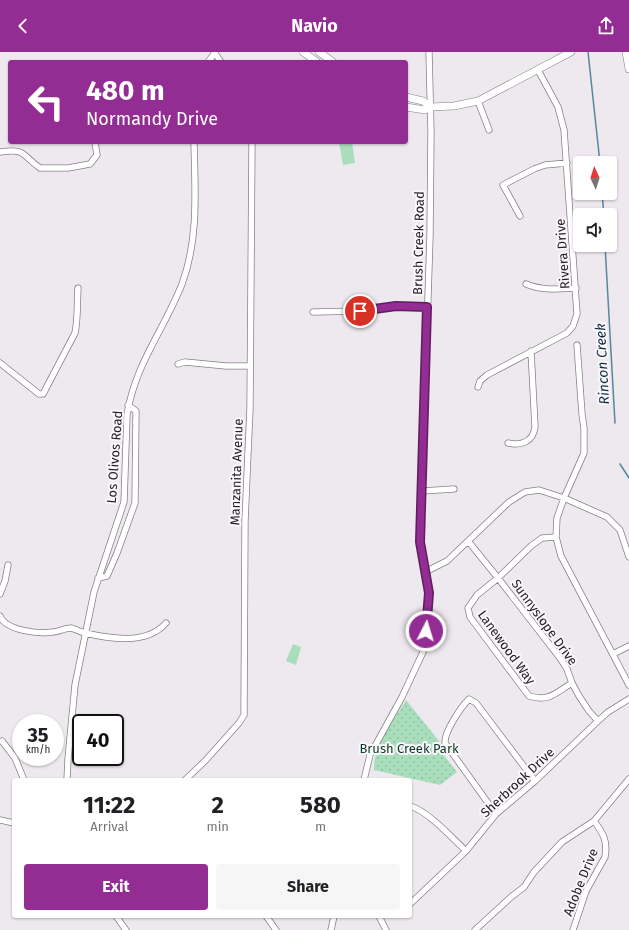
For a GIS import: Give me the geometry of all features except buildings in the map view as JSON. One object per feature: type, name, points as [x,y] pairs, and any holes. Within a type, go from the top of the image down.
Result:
[{"type":"main road","points":[[303,52],[314,60]]},
{"type":"main road","points":[[319,52],[330,60]]},
{"type":"main road","points":[[408,107],[425,110],[430,107],[454,106],[478,101],[571,52]]},
{"type":"main road","points":[[626,52],[629,69]]},
{"type":"main road","points":[[408,97],[423,101],[430,107]]},
{"type":"street","name":"Brush Creek Road","points":[[364,778],[370,755],[402,697],[423,652],[429,598],[420,548],[430,236],[431,139],[429,52]]},
{"type":"street","name":"Rivera Drive","points":[[478,387],[480,381],[487,374],[567,333],[573,326],[577,314],[567,163],[562,118],[558,107],[538,70]]},
{"type":"street","points":[[478,101],[488,130]]},
{"type":"street","points":[[0,152],[14,150],[25,154],[40,168],[68,168],[90,164],[97,155],[95,144]]},
{"type":"street","name":"Los Olivos Road","points":[[67,778],[75,685],[94,592],[124,502],[128,404],[138,372],[174,302],[188,264],[195,212],[194,144]]},
{"type":"street","name":"Manzanita Avenue","points":[[187,778],[239,724],[244,715],[245,521],[250,366],[252,144]]},
{"type":"street","points":[[520,216],[503,185],[544,165],[567,163]]},
{"type":"street","points":[[526,284],[536,288],[550,290],[576,288]]},
{"type":"street","points":[[0,363],[39,394],[42,394],[77,325],[78,288]]},
{"type":"street","points":[[313,312],[360,311],[396,306],[427,307]]},
{"type":"street","points":[[577,345],[584,428],[584,453],[564,498],[558,518],[556,536],[561,556],[629,686]]},
{"type":"street","points":[[508,443],[520,444],[529,440],[534,435],[535,427],[531,351]]},
{"type":"street","points":[[178,364],[186,362],[226,366],[250,366]]},
{"type":"street","points":[[98,578],[107,576],[135,503],[136,411],[128,404]]},
{"type":"street","points":[[422,491],[454,489]]},
{"type":"street","points":[[425,572],[447,561],[509,502],[525,492],[539,490],[564,498],[607,517],[620,530],[629,557]]},
{"type":"street","name":"Lanewood Way","points":[[556,536],[542,538],[531,546],[498,578],[477,595],[468,608],[470,617],[530,696],[541,699],[551,696],[572,683]]},
{"type":"street","name":"Sunnyslope Drive","points":[[468,541],[560,658],[567,669],[572,683],[589,711],[598,721]]},
{"type":"street","points":[[0,594],[5,581],[8,565]]},
{"type":"street","points":[[0,616],[1,619],[10,625],[34,633],[53,632],[71,628],[86,633],[115,638],[136,638],[153,634],[161,629],[166,623]]},
{"type":"street","points":[[613,654],[629,646]]},
{"type":"street","points":[[496,814],[445,743],[446,734],[464,704],[469,699],[476,703],[535,781]]},
{"type":"street","name":"Sherbrook Drive","points":[[412,902],[466,851],[496,814],[535,781],[608,712],[629,699]]},
{"type":"street","points":[[2,741],[15,758],[23,778]]},
{"type":"street","points":[[475,930],[524,887],[534,872],[562,842],[594,821],[629,779]]},
{"type":"street","points":[[412,807],[427,816],[466,851]]},
{"type":"street","points":[[0,820],[12,823]]},
{"type":"street","name":"Adobe Drive","points":[[573,930],[586,891],[605,857],[606,852],[605,836],[594,821]]},
{"type":"street","points":[[117,918],[126,930]]},
{"type":"street","points":[[267,918],[276,930]]},
{"type":"street","points":[[331,930],[334,918]]},
{"type":"street","points":[[380,918],[386,930]]},
{"type":"green space","points":[[339,144],[352,144],[355,163],[343,165]]},
{"type":"green space","points":[[293,644],[301,647],[296,665],[286,661]]},
{"type":"green space","name":"Brush Creek Park","points":[[406,700],[439,741],[440,750],[457,772],[440,785],[374,770],[377,752],[390,725]]},
{"type":"waterway","name":"Rincon Creek","points":[[588,52],[599,156]]},
{"type":"waterway","name":"Rincon Creek","points":[[603,200],[603,208]]},
{"type":"waterway","name":"Rincon Creek","points":[[605,252],[615,423]]},
{"type":"waterway","name":"Rincon Creek","points":[[620,464],[629,478]]},
{"type":"route","points":[[360,311],[396,306],[427,307],[420,542],[429,593],[426,631]]}]
